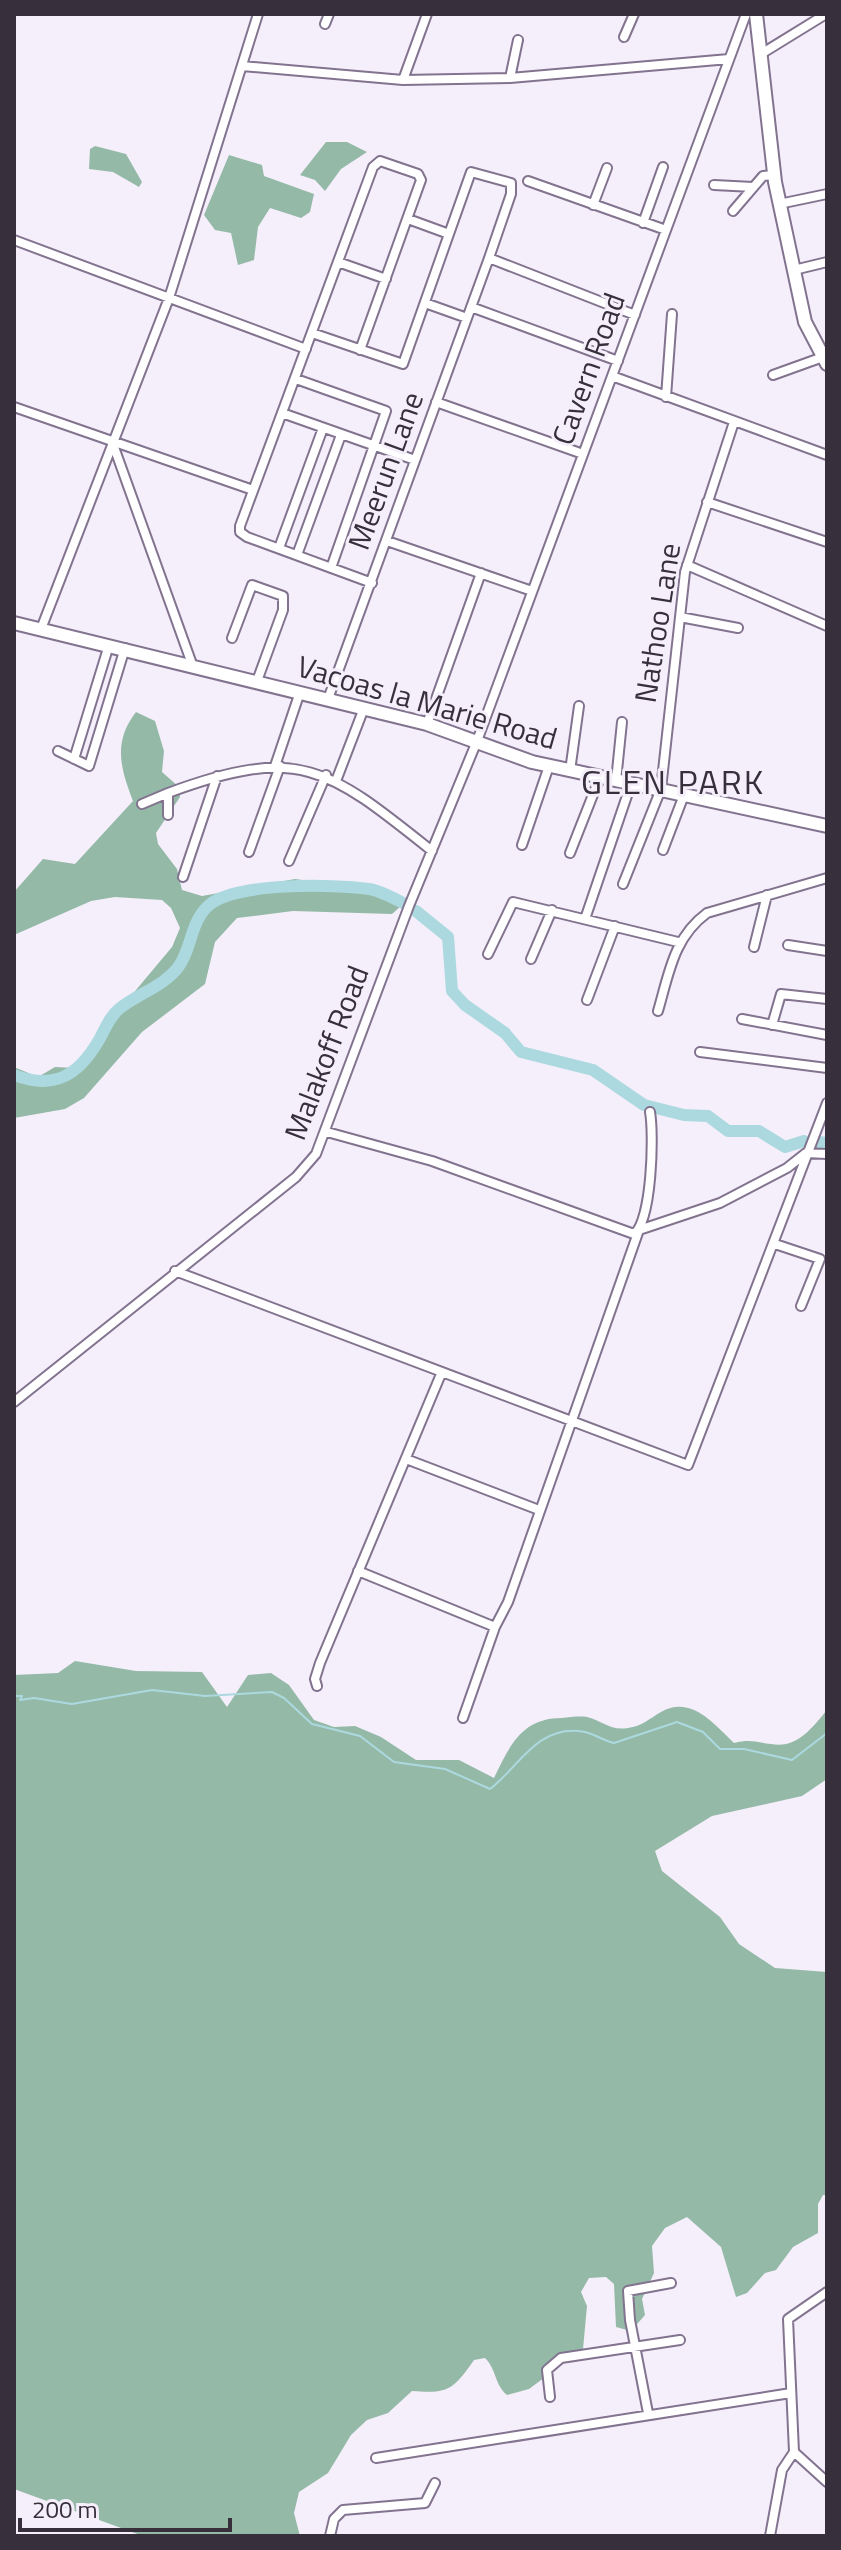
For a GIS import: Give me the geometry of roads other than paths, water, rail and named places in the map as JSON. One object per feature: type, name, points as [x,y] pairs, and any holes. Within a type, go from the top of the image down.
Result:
[{"type":"main road","points":[[756,14],[779,204],[805,322],[825,360]]},
{"type":"main road","name":"Vacoas la Marie Road","points":[[14,623],[192,664],[427,724],[549,766],[827,826]]},
{"type":"street","points":[[41,629],[169,298],[258,14]]},
{"type":"street","points":[[325,24],[329,14]]},
{"type":"street","points":[[403,80],[427,14]]},
{"type":"street","points":[[624,37],[634,14]]},
{"type":"street","name":"Cavern Road","points":[[477,741],[746,14]]},
{"type":"street","points":[[761,54],[826,14]]},
{"type":"street","points":[[510,78],[518,40]]},
{"type":"street","points":[[242,66],[403,80],[510,78],[729,59]]},
{"type":"street","points":[[360,350],[421,176],[380,161],[375,162],[240,532],[372,583]]},
{"type":"street","points":[[643,223],[663,167]]},
{"type":"street","points":[[593,205],[607,168]]},
{"type":"street","name":"Meerun Lane","points":[[328,699],[489,258],[511,194],[511,183],[471,172],[449,234]]},
{"type":"street","points":[[733,211],[763,176],[774,175]]},
{"type":"street","points":[[528,181],[666,230]]},
{"type":"street","points":[[714,185],[753,187]]},
{"type":"street","points":[[779,204],[827,194]]},
{"type":"street","points":[[312,333],[403,364],[449,234],[408,219]]},
{"type":"street","points":[[14,240],[306,349]]},
{"type":"street","points":[[489,258],[635,315]]},
{"type":"street","points":[[338,262],[386,279]]},
{"type":"street","points":[[794,270],[827,262]]},
{"type":"street","points":[[425,303],[467,318]]},
{"type":"street","points":[[471,307],[618,361]]},
{"type":"street","points":[[666,397],[672,314]]},
{"type":"street","points":[[773,375],[825,360]]},
{"type":"street","points":[[612,376],[827,455]]},
{"type":"street","points":[[296,379],[386,411],[331,568]]},
{"type":"street","points":[[436,402],[583,454]]},
{"type":"street","points":[[14,407],[114,445],[253,490]]},
{"type":"street","points":[[282,413],[415,460]]},
{"type":"street","name":"Nathoo Lane","points":[[623,884],[661,789],[687,565],[734,422]]},
{"type":"street","points":[[279,548],[323,428]]},
{"type":"street","points":[[297,555],[341,435]]},
{"type":"street","points":[[114,445],[192,664]]},
{"type":"street","points":[[707,502],[827,542]]},
{"type":"street","points":[[387,541],[532,591]]},
{"type":"street","points":[[687,565],[827,626]]},
{"type":"street","points":[[427,724],[481,573]]},
{"type":"street","points":[[232,638],[252,585],[283,596],[283,610],[257,681]]},
{"type":"street","points":[[680,617],[738,628]]},
{"type":"street","points":[[74,759],[109,644]]},
{"type":"street","points":[[58,751],[89,766],[125,648]]},
{"type":"street","points":[[249,852],[300,692]]},
{"type":"street","points":[[570,771],[579,706]]},
{"type":"street","points":[[336,781],[364,708]]},
{"type":"street","points":[[616,781],[622,722]]},
{"type":"street","name":"Malakoff Road","points":[[14,1402],[296,1177],[316,1154],[477,741]]},
{"type":"street","points":[[142,804],[217,776],[277,766],[326,775],[432,851]]},
{"type":"street","points":[[522,845],[549,766]]},
{"type":"street","points":[[289,861],[326,775]]},
{"type":"street","points":[[183,877],[217,776]]},
{"type":"street","points":[[570,853],[600,777]]},
{"type":"street","points":[[585,919],[631,784]]},
{"type":"street","points":[[168,793],[168,815]]},
{"type":"street","points":[[663,850],[684,795]]},
{"type":"street","points":[[658,1011],[678,942],[707,913],[827,878]]},
{"type":"street","points":[[754,947],[767,895]]},
{"type":"street","points":[[488,954],[509,904],[518,901],[678,942]]},
{"type":"street","points":[[531,959],[552,910]]},
{"type":"street","points":[[587,1000],[615,926]]},
{"type":"street","points":[[788,945],[827,951]]},
{"type":"street","points":[[772,1025],[781,994],[827,999]]},
{"type":"street","points":[[742,1019],[827,1035]]},
{"type":"street","points":[[700,1052],[827,1068]]},
{"type":"street","points":[[175,1271],[688,1465],[827,1103]]},
{"type":"street","points":[[463,1718],[495,1627],[508,1602],[569,1421],[639,1230],[649,1180],[650,1112]]},
{"type":"street","points":[[327,1132],[432,1161],[634,1234],[720,1203],[787,1168],[806,1153],[827,1154]]},
{"type":"street","points":[[775,1244],[820,1259],[801,1306]]},
{"type":"street","points":[[317,1686],[315,1679],[320,1663],[441,1374]]},
{"type":"street","points":[[406,1459],[539,1510]]},
{"type":"street","points":[[358,1571],[495,1627]]},
{"type":"street","points":[[648,2413],[628,2291],[671,2283]]},
{"type":"street","points":[[770,2536],[782,2470],[794,2452],[788,2319],[827,2292]]},
{"type":"street","points":[[550,2397],[547,2370],[554,2361],[680,2340]]},
{"type":"street","points":[[376,2458],[791,2393]]},
{"type":"street","points":[[794,2452],[827,2482]]},
{"type":"street","points":[[330,2536],[334,2519],[343,2510],[425,2503],[435,2483]]},
{"type":"waterway","points":[[14,1075],[41,1081],[64,1077],[73,1071],[91,1052],[116,1012],[159,984],[179,966],[202,913],[221,898],[261,889],[333,886],[374,890],[409,906]]},
{"type":"waterway","points":[[416,911],[448,937],[452,991],[465,1005],[505,1033],[521,1052],[593,1070],[644,1105],[684,1115],[708,1116],[728,1131],[759,1131],[785,1147],[804,1141]]},
{"type":"waterway","points":[[818,1142],[827,1143]]},
{"type":"waterway","points":[[14,1696],[22,1696],[20,1700],[34,1698],[72,1704],[152,1690],[205,1696],[272,1692],[284,1698],[312,1724],[360,1736],[394,1762],[445,1769],[490,1789],[539,1742],[563,1732],[583,1731],[614,1743],[677,1722],[703,1732],[720,1749],[744,1749],[792,1760],[827,1733]]},
{"type":"district","name":"GLEN PARK","points":[[673,782]]}]
